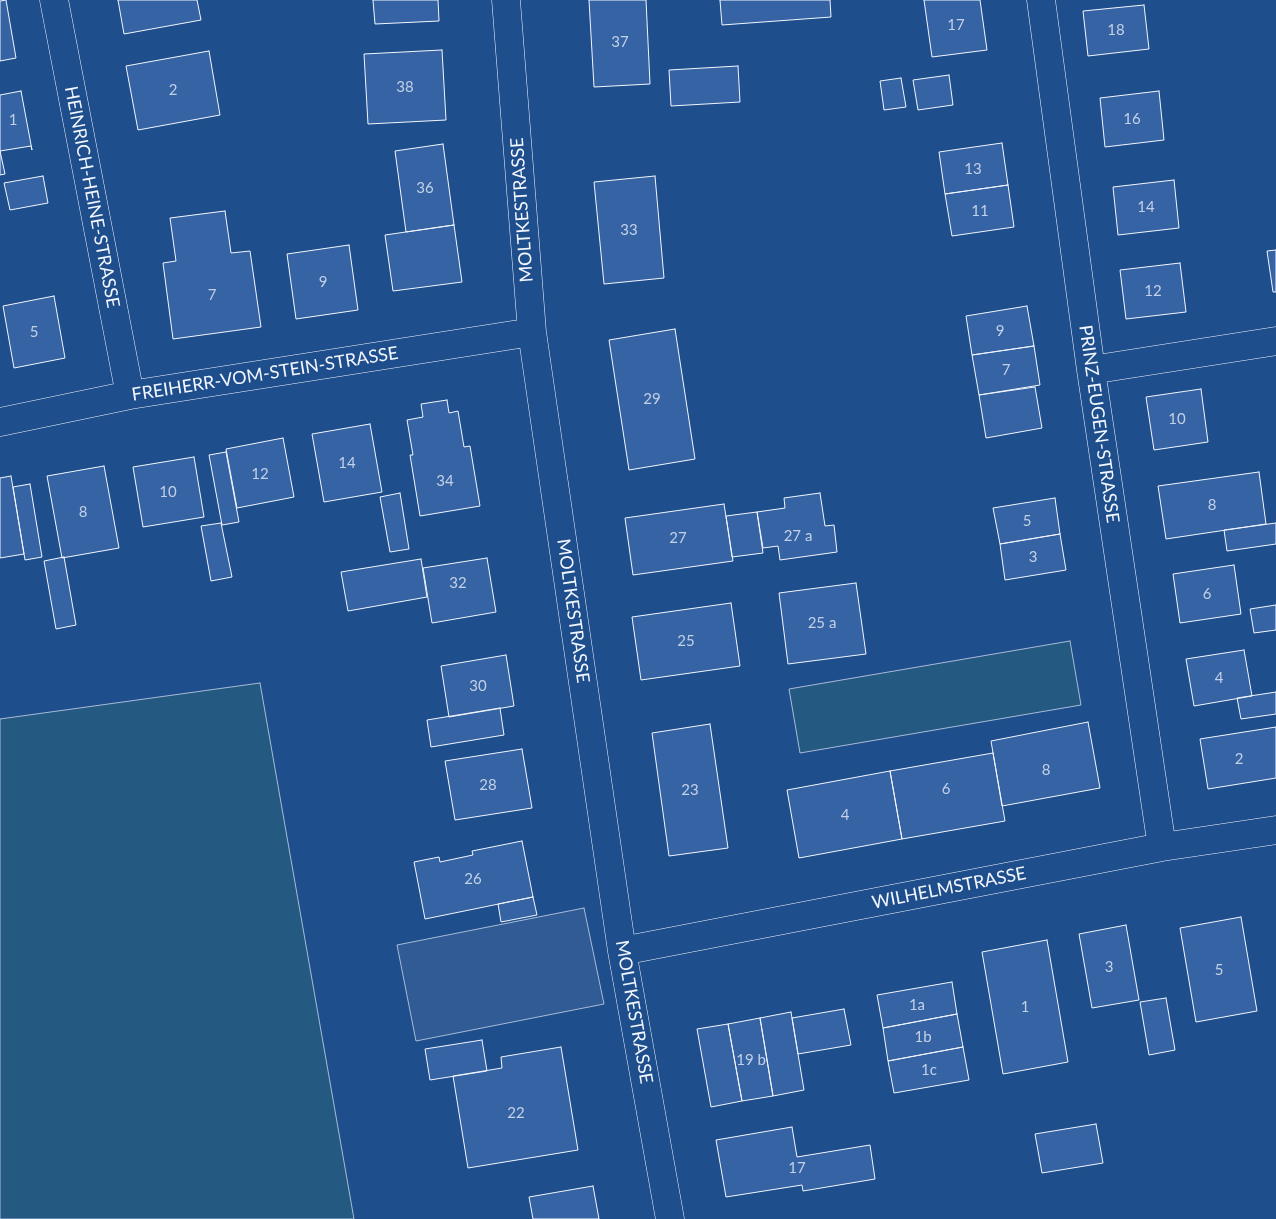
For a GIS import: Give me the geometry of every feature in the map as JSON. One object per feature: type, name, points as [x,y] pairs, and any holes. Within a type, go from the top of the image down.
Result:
[{"type":"street","name":"HEINRICH-HEINE-STRASSE","points":[[54,0],[130,395]]},
{"type":"street","name":"MOLTKESTRASSE","points":[[506,0],[532,332],[622,951],[670,1219]]},
{"type":"street","name":"PRINZ-EUGEN-STRASSE","points":[[1041,0],[1091,370],[1162,847]]},
{"type":"street","name":"FREIHERR-VOM-STEIN-STRASSE","points":[[0,422],[130,395],[532,332]]},
{"type":"street","points":[[1091,370],[1276,341]]},
{"type":"street","name":"WILHELMSTRASSE","points":[[622,951],[1162,847],[1276,830]]},
{"type":"shaded area","points":[[1070,641],[1081,705],[800,753],[789,689]]},
{"type":"shaded area","points":[[260,683],[354,1219],[0,1219],[0,719]]},
{"type":"shaded area","points":[[584,908],[604,1004],[416,1041],[397,945]]},
{"type":"building","points":[[6,0],[16,58],[0,61],[0,1]]},
{"type":"building","points":[[118,0],[197,0],[201,20],[124,34]]},
{"type":"building","points":[[373,0],[438,0],[439,21],[375,24]]},
{"type":"building","points":[[589,0],[646,0],[650,84],[594,87]]},
{"type":"building","points":[[720,0],[830,0],[831,17],[722,25]]},
{"type":"building","points":[[924,0],[980,0],[987,50],[932,57]]},
{"type":"building","points":[[1144,5],[1149,49],[1088,56],[1083,11]]},
{"type":"building","points":[[442,50],[446,120],[368,124],[364,54]]},
{"type":"building","points":[[209,51],[220,115],[138,130],[126,66]]},
{"type":"building","points":[[738,66],[740,102],[671,106],[669,70]]},
{"type":"building","points":[[949,75],[953,105],[918,110],[913,80]]},
{"type":"building","points":[[901,78],[906,107],[884,110],[880,81]]},
{"type":"building","points":[[21,91],[32,150],[31,146],[0,151],[0,95]]},
{"type":"building","points":[[1159,91],[1164,140],[1105,147],[1100,98]]},
{"type":"building","points":[[1002,143],[1008,185],[945,194],[939,152]]},
{"type":"building","points":[[443,144],[454,225],[406,232],[395,151]]},
{"type":"building","points":[[0,151],[5,174],[0,175]]},
{"type":"building","points":[[43,176],[48,203],[10,210],[4,183]]},
{"type":"building","points":[[655,176],[664,278],[604,284],[594,182]]},
{"type":"building","points":[[1174,180],[1179,228],[1118,235],[1113,187]]},
{"type":"building","points":[[1008,185],[1014,227],[952,236],[945,194]]},
{"type":"building","points":[[225,211],[231,253],[250,251],[261,327],[173,339],[163,263],[176,261],[170,218]]},
{"type":"building","points":[[454,225],[462,282],[393,291],[385,235]]},
{"type":"building","points":[[349,245],[358,310],[296,319],[287,254]]},
{"type":"building","points":[[1276,250],[1276,292],[1273,292],[1267,251]]},
{"type":"building","points":[[1180,263],[1186,312],[1126,319],[1120,270]]},
{"type":"building","points":[[54,296],[65,358],[14,368],[3,306]]},
{"type":"building","points":[[1027,306],[1034,346],[972,355],[966,316]]},
{"type":"building","points":[[675,329],[695,459],[629,470],[609,340]]},
{"type":"building","points":[[1034,346],[1040,385],[979,395],[972,355]]},
{"type":"building","points":[[1035,387],[1042,428],[986,438],[979,395]]},
{"type":"building","points":[[1201,389],[1208,442],[1154,450],[1146,397]]},
{"type":"building","points":[[447,400],[449,413],[458,411],[464,447],[470,446],[480,506],[420,516],[410,455],[413,455],[407,420],[423,417],[421,404]]},
{"type":"building","points":[[370,424],[382,492],[324,502],[312,434]]},
{"type":"building","points":[[283,438],[294,497],[237,508],[226,449]]},
{"type":"building","points":[[226,452],[239,522],[222,525],[209,455]]},
{"type":"building","points":[[194,457],[204,517],[143,527],[133,467]]},
{"type":"building","points":[[104,466],[119,548],[62,558],[47,476]]},
{"type":"building","points":[[1259,472],[1266,524],[1166,539],[1158,486]]},
{"type":"building","points":[[11,476],[24,554],[0,558],[0,478]]},
{"type":"building","points":[[30,484],[42,557],[25,560],[13,487]]},
{"type":"building","points":[[400,493],[409,549],[390,552],[380,497]]},
{"type":"building","points":[[820,493],[825,526],[834,525],[837,552],[780,560],[778,546],[763,548],[757,512],[785,508],[784,498]]},
{"type":"building","points":[[1055,498],[1060,534],[1000,544],[993,508]]},
{"type":"building","points":[[724,504],[733,561],[633,575],[625,518]]},
{"type":"building","points":[[757,512],[763,553],[732,557],[726,516]]},
{"type":"building","points":[[221,523],[232,577],[211,581],[201,526]]},
{"type":"building","points":[[1276,523],[1276,544],[1227,551],[1224,530]]},
{"type":"building","points":[[1060,534],[1066,570],[1005,580],[1000,544]]},
{"type":"building","points":[[64,557],[76,625],[56,629],[44,561]]},
{"type":"building","points":[[487,558],[496,612],[432,623],[423,568]]},
{"type":"building","points":[[421,559],[427,597],[348,611],[341,572]]},
{"type":"building","points":[[1234,565],[1241,614],[1180,623],[1173,574]]},
{"type":"building","points":[[856,583],[866,654],[788,664],[779,593]]},
{"type":"building","points":[[731,603],[740,666],[641,680],[632,617]]},
{"type":"building","points":[[1276,605],[1276,630],[1254,633],[1250,609]]},
{"type":"building","points":[[1244,650],[1252,696],[1194,706],[1186,659]]},
{"type":"building","points":[[506,655],[514,706],[449,717],[441,666]]},
{"type":"building","points":[[1276,692],[1276,714],[1241,719],[1237,698]]},
{"type":"building","points":[[500,708],[504,735],[431,747],[427,720]]},
{"type":"building","points":[[1088,722],[1100,788],[1002,806],[991,741]]},
{"type":"building","points":[[710,724],[728,848],[669,856],[652,733]]},
{"type":"building","points":[[1276,727],[1276,778],[1208,789],[1200,739]]},
{"type":"building","points":[[522,749],[532,808],[455,820],[445,761]]},
{"type":"building","points":[[993,753],[1005,821],[902,839],[890,771]]},
{"type":"building","points":[[890,771],[902,839],[799,858],[787,790]]},
{"type":"building","points":[[522,841],[533,897],[425,919],[414,862],[439,857],[440,862],[473,855],[472,851]]},
{"type":"building","points":[[533,897],[537,915],[501,922],[498,904]]},
{"type":"building","points":[[1241,917],[1257,1011],[1196,1022],[1180,928]]},
{"type":"building","points":[[1126,925],[1139,1000],[1092,1008],[1079,934]]},
{"type":"building","points":[[1047,940],[1068,1062],[1003,1074],[982,952]]},
{"type":"building","points":[[952,982],[957,1014],[883,1028],[877,995]]},
{"type":"building","points":[[1166,998],[1175,1050],[1149,1055],[1140,1002]]},
{"type":"building","points":[[844,1009],[851,1045],[798,1054],[792,1018]]},
{"type":"building","points":[[791,1012],[804,1090],[773,1096],[760,1018]]},
{"type":"building","points":[[957,1014],[963,1047],[888,1061],[883,1028]]},
{"type":"building","points":[[760,1018],[773,1096],[742,1101],[728,1024]]},
{"type":"building","points":[[728,1024],[742,1101],[711,1107],[697,1029]]},
{"type":"building","points":[[482,1040],[487,1071],[430,1080],[425,1049]]},
{"type":"building","points":[[561,1047],[578,1150],[468,1168],[453,1076],[502,1068],[501,1057]]},
{"type":"building","points":[[963,1047],[969,1080],[894,1093],[888,1061]]},
{"type":"building","points":[[1096,1124],[1103,1163],[1042,1173],[1035,1134]]},
{"type":"building","points":[[792,1127],[797,1157],[870,1145],[875,1179],[803,1191],[802,1185],[726,1197],[716,1140]]},
{"type":"building","points":[[593,1186],[599,1219],[533,1219],[529,1197]]}]
